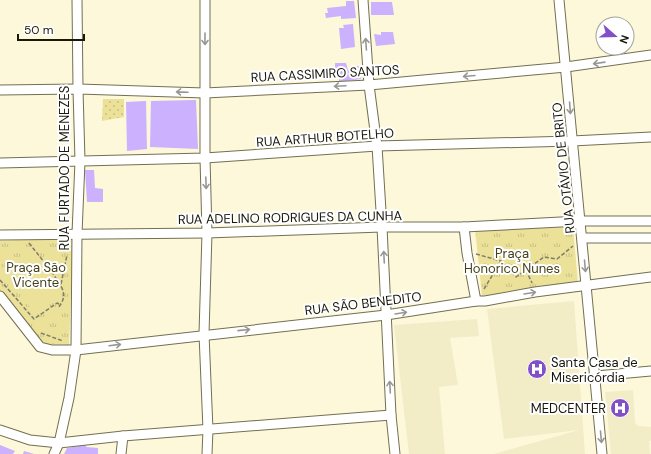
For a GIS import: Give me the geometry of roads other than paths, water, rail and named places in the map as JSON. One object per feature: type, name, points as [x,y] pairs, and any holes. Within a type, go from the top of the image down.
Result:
[{"type":"street","name":"RUA FURTADO DE MENEZES","points":[[54,454],[59,443],[69,398],[76,350],[77,234],[80,161],[77,0]]},
{"type":"street","points":[[205,0],[205,158],[207,233],[204,334],[208,430],[207,454]]},
{"type":"street","points":[[363,0],[369,85],[377,146],[391,415],[395,454]]},
{"type":"street","name":"RUA OTÁVIO DE BRITO","points":[[559,0],[596,376],[602,454]]},
{"type":"street","name":"RUA CASSIMIRO SANTOS","points":[[0,90],[78,89],[205,93],[369,85],[566,67],[651,55]]},
{"type":"street","name":"RUA ARTHUR BOTELHO","points":[[0,163],[205,158],[377,146],[572,141],[651,137]]},
{"type":"street","name":"RUA ADELINO RODRIGUES DA CUNHA","points":[[0,234],[207,233],[382,227],[464,228],[580,221],[651,221]]},
{"type":"street","points":[[464,228],[476,301]]},
{"type":"street","points":[[582,238],[651,238]]},
{"type":"street","name":"RUA SÃO BENEDITO","points":[[0,296],[40,347],[52,350],[76,350],[204,334],[386,315],[476,301],[485,301],[535,292],[651,277]]},
{"type":"street","points":[[596,376],[651,371]]},
{"type":"street","points":[[0,430],[30,440],[59,443],[123,436],[391,415]]},
{"type":"street","points":[[121,454],[123,436]]},
{"type":"place","name":"Santa Casa de Misericórdia","points":[[537,369]]},
{"type":"place","name":"MEDCENTER","points":[[620,408]]},
{"type":"park label","name":"Praça Honorico Nunes","points":[[512,260]]},
{"type":"park label","name":"Praça São Vicente","points":[[36,274]]}]
